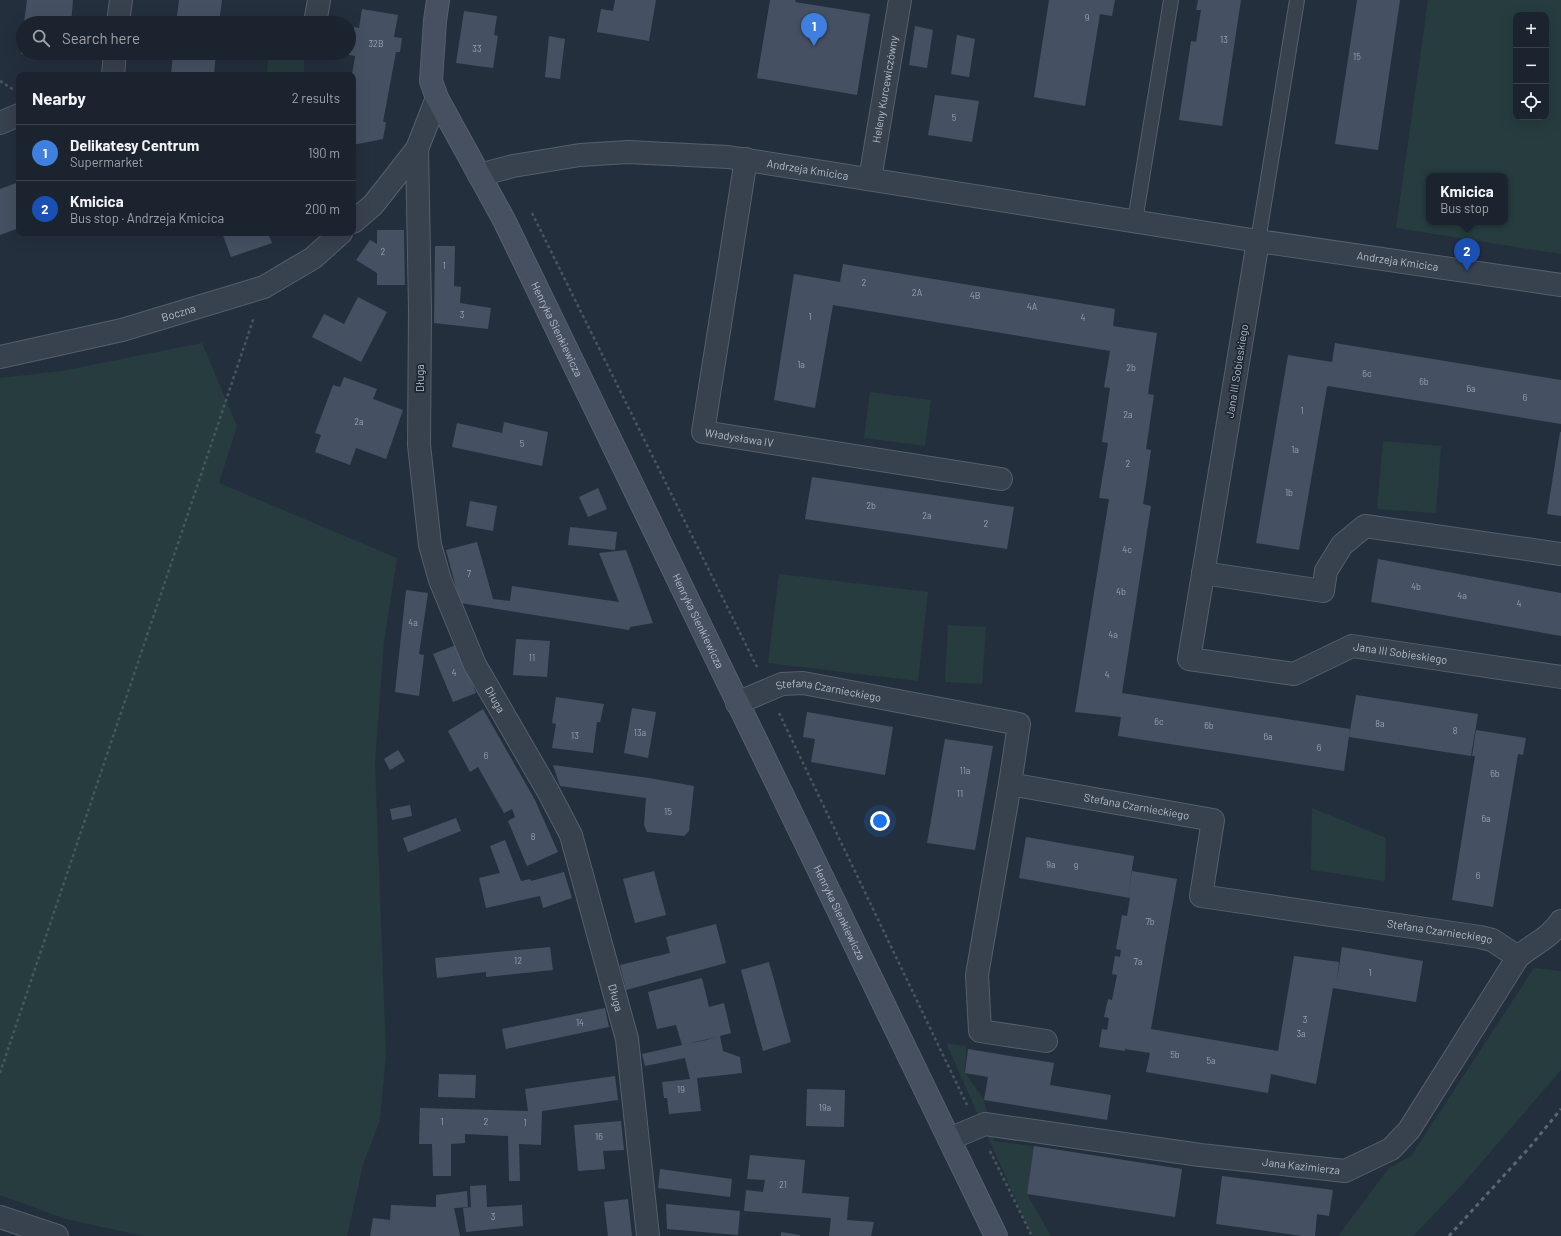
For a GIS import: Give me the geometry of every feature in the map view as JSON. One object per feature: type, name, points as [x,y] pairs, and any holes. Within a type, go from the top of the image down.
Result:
[{"type":"street","points":[[119,16],[121,0]]},
{"type":"street","points":[[316,16],[319,0]]},
{"type":"street","name":"Henryka Sienkiewicza","points":[[438,0],[431,81],[437,98],[504,220],[996,1236]]},
{"type":"street","name":"Heleny Kurcewiczówny","points":[[870,179],[900,0]]},
{"type":"street","points":[[113,72],[114,60]]},
{"type":"street","points":[[356,219],[373,204],[417,149],[437,98]]},
{"type":"street","points":[[0,124],[16,117]]},
{"type":"street","name":"Długa","points":[[417,149],[420,310],[419,445],[430,545],[440,580],[475,665],[548,791],[571,835],[627,1039],[648,1236]]},
{"type":"street","name":"Andrzeja Kmicica","points":[[479,175],[539,161],[580,155],[628,152],[685,153],[746,159],[1258,241],[1561,285]]},
{"type":"street","name":"Władysława IV","points":[[746,159],[704,432],[1001,478]]},
{"type":"street","name":"Boczna","points":[[0,357],[122,330],[264,287],[313,258],[338,236]]},
{"type":"street","name":"Jana III Sobieskiego","points":[[1258,241],[1189,659],[1294,674],[1352,646],[1561,677]]},
{"type":"street","points":[[1203,573],[1323,591],[1326,571],[1342,545],[1365,526],[1561,554]]},
{"type":"street","name":"Stefana Czarnieckiego","points":[[737,703],[782,684],[803,683],[1019,724],[1010,784],[1213,820],[1201,896],[1480,937],[1492,940],[1518,957]]},
{"type":"street","points":[[1010,784],[978,976],[980,1031],[1046,1041]]},
{"type":"street","name":"Jana Kazimierza","points":[[949,1139],[984,1124],[1200,1154],[1345,1171],[1391,1149],[1409,1130],[1518,957],[1532,945],[1547,938],[1561,921]]},
{"type":"street","points":[[0,1217],[57,1236]]},
{"type":"lane","points":[[1135,221],[1171,0]]},
{"type":"lane","points":[[1258,241],[1297,0]]},
{"type":"path","points":[[0,81],[16,92]]},
{"type":"path","points":[[532,213],[768,689],[978,1127],[1032,1236]]},
{"type":"path","points":[[0,1073],[264,287]]},
{"type":"green space","points":[[1428,0],[1561,0],[1561,254],[1396,228]]},
{"type":"green space","points":[[268,60],[304,60],[304,72],[267,72]]},
{"type":"green space","points":[[202,343],[237,426],[219,483],[397,558],[384,642],[375,763],[386,1054],[380,1120],[363,1165],[347,1236],[144,1236],[65,1219],[0,1195],[0,378],[62,371]]},
{"type":"green space","points":[[870,392],[931,400],[925,446],[864,438]]},
{"type":"green space","points":[[1383,441],[1441,446],[1436,513],[1377,509]]},
{"type":"green space","points":[[779,574],[928,592],[918,681],[768,663]]},
{"type":"green space","points":[[948,625],[986,627],[982,684],[945,682]]},
{"type":"green space","points":[[1312,808],[1386,838],[1385,881],[1311,870]]},
{"type":"green space","points":[[1534,968],[1561,971],[1561,1070],[1462,1185],[1413,1236],[1338,1236],[1389,1168],[1411,1156]]},
{"type":"green space","points":[[946,1043],[966,1046],[965,1073],[984,1100],[994,1141],[1034,1146],[1027,1194],[1051,1236],[1032,1236]]},
{"type":"building","points":[[27,0],[73,0],[72,16],[25,16]]},
{"type":"building","points":[[179,0],[222,0],[220,16],[177,16]]},
{"type":"building","points":[[615,0],[656,0],[649,41],[597,32],[601,9],[613,11]]},
{"type":"building","points":[[770,0],[796,0],[795,2],[870,14],[857,95],[757,78]]},
{"type":"building","points":[[1049,0],[1115,0],[1112,16],[1100,14],[1085,106],[1034,97]]},
{"type":"building","points":[[1198,0],[1241,0],[1222,126],[1179,120],[1191,41],[1196,42],[1201,10],[1196,10]]},
{"type":"building","points":[[1357,0],[1400,0],[1378,150],[1335,144]]},
{"type":"building","points":[[362,9],[398,15],[394,37],[402,38],[400,52],[396,52],[383,122],[386,122],[383,139],[356,144],[356,72],[352,72],[354,60],[356,60],[356,27],[359,28]]},
{"type":"building","points":[[464,11],[497,16],[494,35],[498,36],[493,68],[456,63]]},
{"type":"building","points":[[915,26],[933,30],[927,68],[909,65]]},
{"type":"building","points":[[957,35],[975,39],[969,77],[951,74]]},
{"type":"building","points":[[549,36],[565,39],[560,79],[545,77]]},
{"type":"building","points":[[172,60],[215,60],[214,72],[171,72]]},
{"type":"building","points":[[935,95],[979,101],[972,142],[928,135]]},
{"type":"building","points":[[16,183],[16,229],[0,235],[0,189]]},
{"type":"building","points":[[377,230],[404,230],[405,285],[377,285],[377,273],[356,260],[370,240],[377,244]]},
{"type":"building","points":[[223,236],[269,236],[272,243],[231,257]]},
{"type":"building","points":[[435,246],[455,246],[454,286],[461,287],[460,303],[491,308],[488,329],[434,323]]},
{"type":"building","points":[[843,264],[1115,309],[1113,326],[1157,333],[1148,394],[1154,395],[1146,449],[1151,450],[1143,504],[1151,506],[1122,693],[1350,729],[1344,771],[1118,736],[1121,717],[1075,712],[1109,499],[1099,498],[1108,443],[1102,442],[1110,388],[1104,387],[1110,351],[833,305],[815,408],[774,400],[794,274],[840,282]]},
{"type":"building","points":[[358,297],[387,312],[361,362],[312,337],[324,314],[344,324]]},
{"type":"building","points":[[1335,343],[1561,380],[1561,424],[1328,386],[1299,550],[1256,543],[1288,355],[1332,362]]},
{"type":"building","points":[[344,377],[377,389],[373,399],[403,410],[386,459],[356,448],[350,465],[315,452],[321,435],[315,433],[333,385],[340,387]]},
{"type":"building","points":[[504,422],[548,432],[542,466],[452,447],[457,423],[502,433]]},
{"type":"building","points":[[1561,432],[1561,516],[1547,514]]},
{"type":"building","points":[[812,477],[1014,507],[1007,549],[805,519]]},
{"type":"building","points":[[598,488],[607,509],[588,517],[579,497]]},
{"type":"building","points":[[470,501],[497,506],[493,531],[466,526]]},
{"type":"building","points":[[570,527],[617,532],[615,550],[568,545]]},
{"type":"building","points":[[477,542],[493,599],[510,601],[512,586],[619,602],[599,553],[626,550],[653,623],[630,627],[629,630],[460,603],[446,550]]},
{"type":"building","points":[[1378,559],[1561,593],[1561,636],[1371,602]]},
{"type":"building","points":[[406,590],[428,593],[419,654],[424,655],[419,696],[395,692]]},
{"type":"building","points":[[516,639],[550,641],[547,677],[513,675]]},
{"type":"building","points":[[456,645],[476,693],[453,702],[433,654]]},
{"type":"building","points":[[1356,695],[1478,714],[1471,756],[1349,737]]},
{"type":"building","points":[[556,697],[604,704],[600,722],[597,722],[593,753],[552,748],[556,724],[552,723]]},
{"type":"building","points":[[632,708],[656,712],[648,758],[624,753]]},
{"type":"building","points":[[483,709],[535,800],[558,852],[527,866],[508,821],[515,817],[512,809],[504,813],[478,767],[470,772],[448,731]]},
{"type":"building","points":[[807,712],[893,727],[885,775],[811,762],[815,739],[803,737]]},
{"type":"building","points":[[1476,730],[1526,738],[1523,755],[1518,754],[1493,907],[1452,900],[1475,756],[1472,756]]},
{"type":"building","points":[[945,739],[993,746],[975,850],[927,843]]},
{"type":"building","points":[[398,750],[405,761],[390,770],[384,759]]},
{"type":"building","points":[[553,765],[649,778],[694,786],[689,831],[684,836],[647,832],[644,825],[646,798],[560,786]]},
{"type":"building","points":[[410,805],[412,816],[392,820],[390,809]]},
{"type":"building","points":[[456,818],[461,831],[408,852],[403,838]]},
{"type":"building","points":[[1026,837],[1134,856],[1128,895],[1132,871],[1177,879],[1151,1029],[1278,1051],[1294,956],[1339,962],[1337,981],[1342,947],[1423,961],[1416,1002],[1333,988],[1316,1084],[1271,1074],[1268,1093],[1146,1072],[1150,1053],[1099,1047],[1102,1029],[1107,1030],[1109,1018],[1104,1017],[1108,999],[1112,1000],[1117,975],[1112,974],[1115,956],[1120,957],[1121,950],[1116,949],[1122,915],[1127,916],[1130,898],[1019,878]]},
{"type":"building","points":[[505,840],[521,881],[530,879],[531,881],[564,872],[572,898],[543,908],[540,896],[486,908],[479,878],[500,873],[490,846]]},
{"type":"building","points":[[654,871],[666,915],[635,923],[623,879]]},
{"type":"building","points":[[716,924],[726,963],[626,990],[620,965],[670,953],[666,937]]},
{"type":"building","points":[[550,947],[553,970],[486,977],[486,972],[437,978],[435,958]]},
{"type":"building","points":[[769,962],[791,1042],[763,1051],[741,970]]},
{"type":"building","points":[[702,978],[709,1007],[724,1003],[731,1033],[720,1036],[723,1051],[740,1057],[742,1073],[697,1078],[701,1111],[669,1114],[667,1098],[664,1098],[662,1082],[690,1079],[685,1058],[645,1066],[642,1054],[682,1045],[676,1025],[657,1029],[648,992]]},
{"type":"building","points":[[605,1008],[609,1027],[506,1049],[502,1029]]},
{"type":"building","points":[[968,1049],[1054,1063],[1050,1085],[1111,1095],[1107,1120],[984,1100],[988,1077],[965,1073]]},
{"type":"building","points":[[439,1074],[476,1075],[475,1098],[438,1097]]},
{"type":"building","points":[[615,1076],[618,1100],[542,1111],[541,1145],[519,1144],[520,1181],[509,1181],[508,1136],[465,1134],[465,1143],[451,1144],[451,1176],[433,1176],[432,1144],[419,1144],[420,1108],[528,1111],[525,1089]]},
{"type":"building","points":[[807,1089],[845,1090],[844,1127],[806,1126]]},
{"type":"building","points":[[621,1121],[624,1150],[603,1151],[605,1169],[578,1171],[574,1125]]},
{"type":"building","points":[[1034,1146],[1182,1169],[1175,1217],[1027,1194]]},
{"type":"building","points":[[750,1155],[805,1160],[802,1193],[849,1197],[847,1220],[874,1222],[871,1236],[829,1236],[831,1218],[744,1211],[746,1190],[763,1192],[765,1180],[747,1179]]},
{"type":"building","points":[[660,1169],[732,1179],[730,1197],[658,1188]]},
{"type":"building","points":[[1222,1176],[1333,1190],[1329,1216],[1317,1214],[1315,1236],[1302,1236],[1216,1224]]},
{"type":"building","points":[[486,1185],[487,1207],[522,1205],[523,1226],[466,1232],[463,1208],[471,1207],[470,1186]]},
{"type":"building","points":[[467,1191],[468,1207],[454,1208],[460,1236],[370,1236],[373,1218],[390,1220],[391,1205],[436,1207],[436,1195]]},
{"type":"building","points":[[628,1199],[632,1236],[608,1236],[604,1202]]},
{"type":"building","points":[[666,1204],[740,1211],[738,1235],[667,1229]]},
{"type":"building","points":[[781,1232],[800,1235],[800,1236],[781,1236]]},
{"type":"railway","points":[[1449,1236],[1529,1148],[1561,1109]]},
{"type":"place","name":"Delikatesy Centrum","points":[[814,46]]},
{"type":"place","name":"Kmicica","points":[[1467,271]]}]
